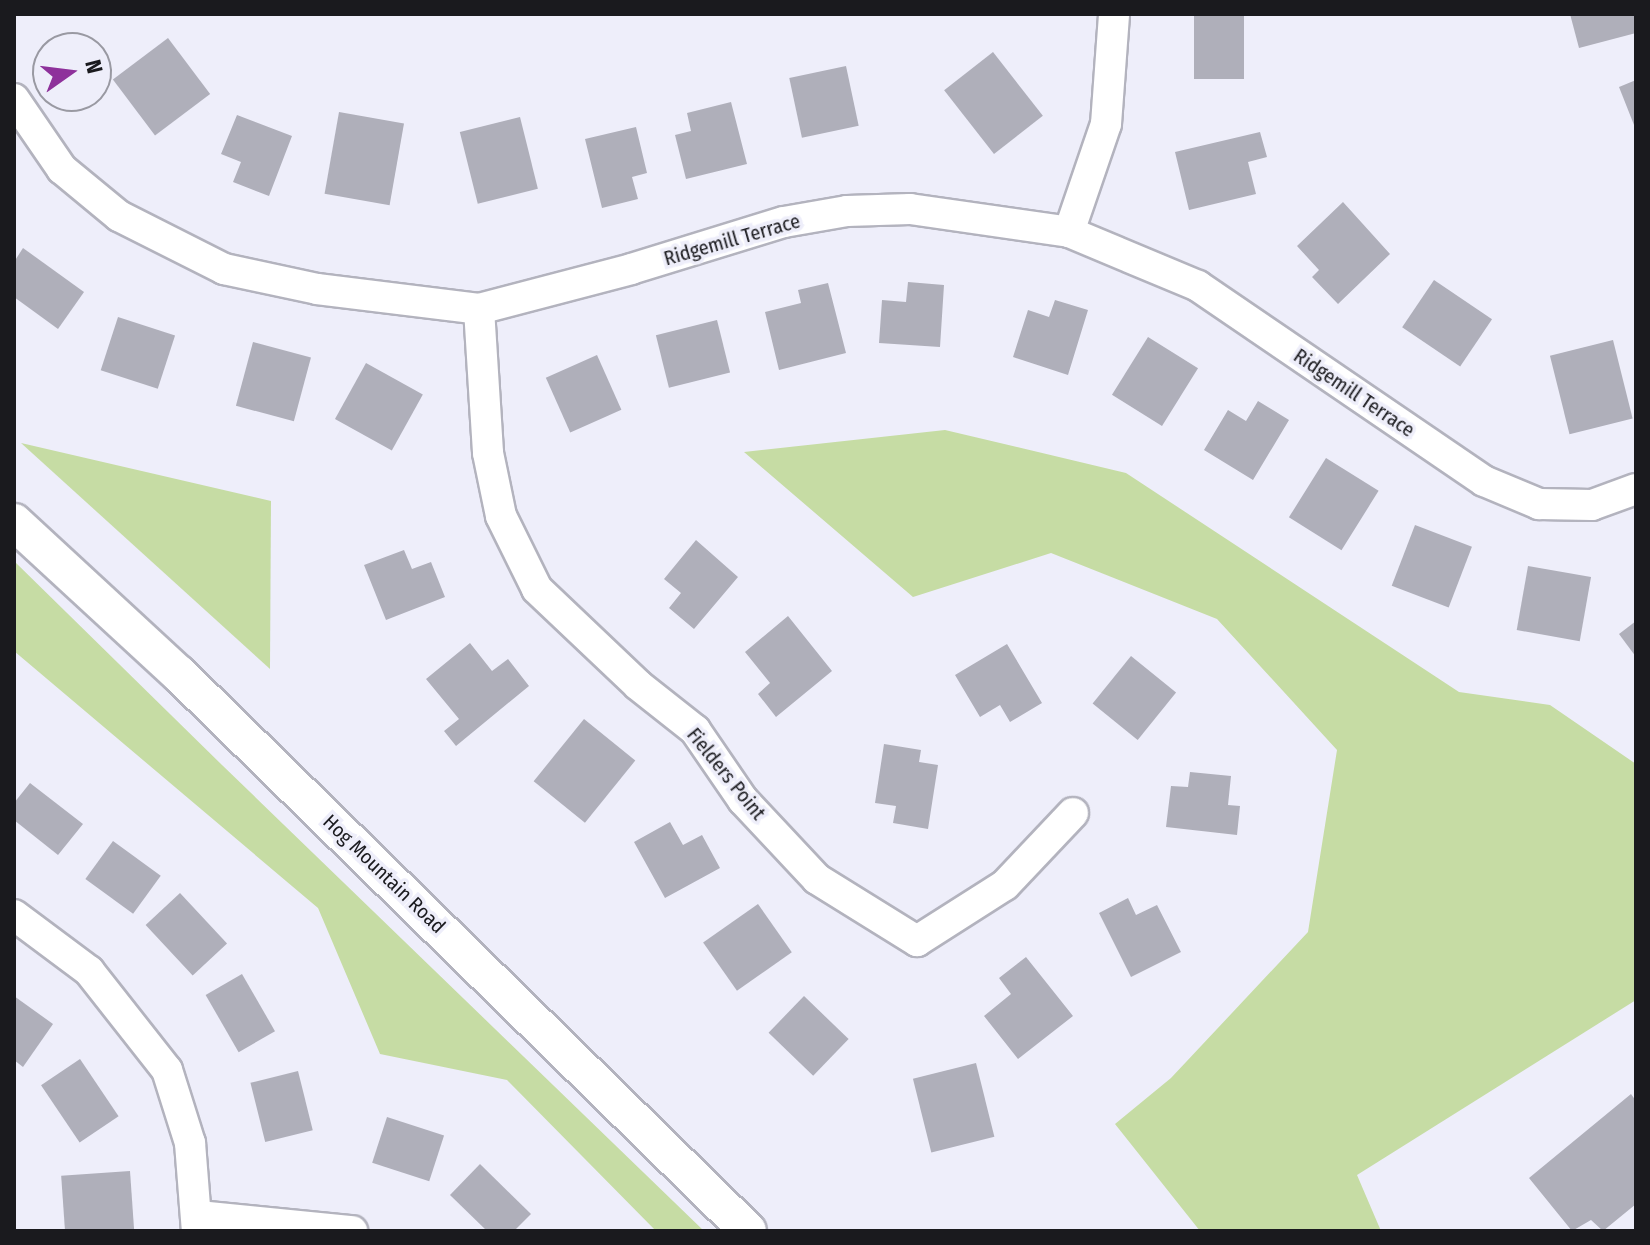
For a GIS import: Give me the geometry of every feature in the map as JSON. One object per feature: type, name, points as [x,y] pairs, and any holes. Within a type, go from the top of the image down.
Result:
[{"type":"street","points":[[1069,232],[1106,124],[1114,14]]},
{"type":"street","name":"Ridgemill Terrace","points":[[14,99],[62,169],[119,216],[224,269],[317,289],[479,309],[631,269],[784,222],[847,211],[910,209],[1069,232],[1198,286],[1484,481],[1539,504],[1592,505],[1636,489]]},
{"type":"street","name":"Fielders Point","points":[[479,309],[488,453],[501,516],[537,589],[638,685],[695,730],[743,800],[817,879],[917,941],[1005,885],[1073,813]]},
{"type":"street","name":"Hog Mountain Road","points":[[14,522],[190,685],[748,1231]]},
{"type":"street","points":[[14,915],[89,971],[167,1070],[190,1143],[197,1224],[352,1231]]},
{"type":"green space","points":[[945,430],[1126,473],[1459,692],[1550,705],[1636,764],[1636,1000],[1357,1175],[1381,1231],[1200,1231],[1115,1124],[1171,1078],[1308,932],[1337,750],[1217,619],[1051,553],[913,597],[744,452]]},
{"type":"green space","points":[[21,443],[271,501],[270,669]]},
{"type":"green space","points":[[14,561],[704,1231],[656,1231],[507,1080],[380,1054],[318,908],[14,651]]},
{"type":"building","points":[[1194,14],[1244,14],[1244,79],[1194,79]]},
{"type":"building","points":[[1570,14],[1636,14],[1636,33],[1579,48]]},
{"type":"building","points":[[168,38],[210,94],[155,135],[113,80]]},
{"type":"building","points":[[993,52],[1043,116],[994,154],[944,90]]},
{"type":"building","points":[[846,66],[859,126],[802,138],[789,78]]},
{"type":"building","points":[[1636,80],[1636,130],[1619,87]]},
{"type":"building","points":[[731,102],[747,164],[686,179],[675,135],[691,131],[687,113]]},
{"type":"building","points":[[339,112],[404,123],[390,205],[325,194]]},
{"type":"building","points":[[237,115],[292,136],[269,196],[233,182],[241,162],[221,154]]},
{"type":"building","points":[[520,117],[538,189],[478,204],[460,132]]},
{"type":"building","points":[[636,127],[647,173],[632,177],[638,199],[602,208],[585,139]]},
{"type":"building","points":[[1260,132],[1267,157],[1248,162],[1256,194],[1189,210],[1175,152]]},
{"type":"building","points":[[1343,202],[1390,254],[1338,304],[1312,277],[1319,270],[1297,246]]},
{"type":"building","points":[[23,248],[84,292],[58,329],[14,297],[14,262]]},
{"type":"building","points":[[1434,280],[1492,319],[1460,366],[1402,327]]},
{"type":"building","points":[[908,282],[944,285],[940,347],[879,343],[882,300],[906,302]]},
{"type":"building","points":[[828,283],[846,353],[779,370],[765,312],[801,303],[798,290]]},
{"type":"building","points":[[1055,300],[1088,310],[1068,375],[1013,357],[1028,310],[1049,317]]},
{"type":"building","points":[[118,317],[175,336],[158,389],[101,370]]},
{"type":"building","points":[[717,320],[730,372],[669,388],[656,335]]},
{"type":"building","points":[[1148,337],[1198,368],[1162,426],[1112,395]]},
{"type":"building","points":[[1613,340],[1633,419],[1570,434],[1550,356]]},
{"type":"building","points":[[253,342],[311,358],[294,421],[236,406]]},
{"type":"building","points":[[597,355],[621,410],[570,433],[546,378]]},
{"type":"building","points":[[366,363],[423,395],[392,450],[335,419]]},
{"type":"building","points":[[1258,401],[1289,420],[1253,480],[1204,450],[1228,410],[1246,421]]},
{"type":"building","points":[[1326,458],[1379,491],[1341,550],[1289,517]]},
{"type":"building","points":[[1415,525],[1472,547],[1449,608],[1392,586]]},
{"type":"building","points":[[696,540],[738,577],[694,629],[669,608],[681,593],[664,579]]},
{"type":"building","points":[[404,550],[412,569],[431,562],[445,597],[386,620],[364,565]]},
{"type":"building","points":[[1528,566],[1591,577],[1580,641],[1517,630]]},
{"type":"building","points":[[788,616],[832,671],[776,717],[758,694],[770,683],[745,652]]},
{"type":"building","points":[[1636,621],[1636,657],[1619,634]]},
{"type":"building","points":[[470,643],[492,671],[508,659],[529,686],[456,746],[444,731],[459,719],[426,679]]},
{"type":"building","points":[[1007,644],[1042,703],[1010,722],[1000,705],[980,717],[955,675]]},
{"type":"building","points":[[1131,656],[1176,693],[1138,740],[1093,703]]},
{"type":"building","points":[[584,719],[635,761],[585,823],[534,781]]},
{"type":"building","points":[[884,744],[921,750],[919,762],[938,765],[928,829],[893,823],[896,806],[875,803]]},
{"type":"building","points":[[1190,772],[1231,776],[1228,805],[1240,806],[1237,835],[1166,827],[1171,786],[1188,787]]},
{"type":"building","points":[[30,783],[83,824],[58,855],[14,820],[14,803]]},
{"type":"building","points":[[670,822],[683,845],[702,835],[720,868],[665,898],[634,842]]},
{"type":"building","points":[[113,841],[161,876],[133,914],[85,879]]},
{"type":"building","points":[[180,893],[227,943],[193,976],[146,925]]},
{"type":"building","points":[[1128,898],[1136,915],[1157,905],[1181,952],[1131,977],[1099,913]]},
{"type":"building","points":[[758,904],[792,952],[737,991],[703,942]]},
{"type":"building","points":[[1026,957],[1073,1016],[1018,1059],[984,1016],[1011,994],[999,978]]},
{"type":"building","points":[[242,974],[275,1031],[239,1052],[206,995]]},
{"type":"building","points":[[14,996],[53,1024],[23,1067],[14,1060]]},
{"type":"building","points":[[804,996],[849,1039],[813,1076],[769,1033]]},
{"type":"building","points":[[80,1059],[119,1116],[80,1142],[41,1085]]},
{"type":"building","points":[[976,1063],[994,1137],[931,1152],[913,1079]]},
{"type":"building","points":[[298,1071],[313,1130],[265,1142],[250,1083]]},
{"type":"building","points":[[1631,1094],[1636,1101],[1636,1204],[1603,1231],[1591,1220],[1572,1231],[1529,1178]]},
{"type":"building","points":[[387,1117],[444,1136],[429,1181],[372,1163]]},
{"type":"building","points":[[480,1164],[531,1214],[514,1231],[487,1231],[450,1195]]},
{"type":"building","points":[[130,1171],[134,1231],[65,1231],[61,1176]]}]
